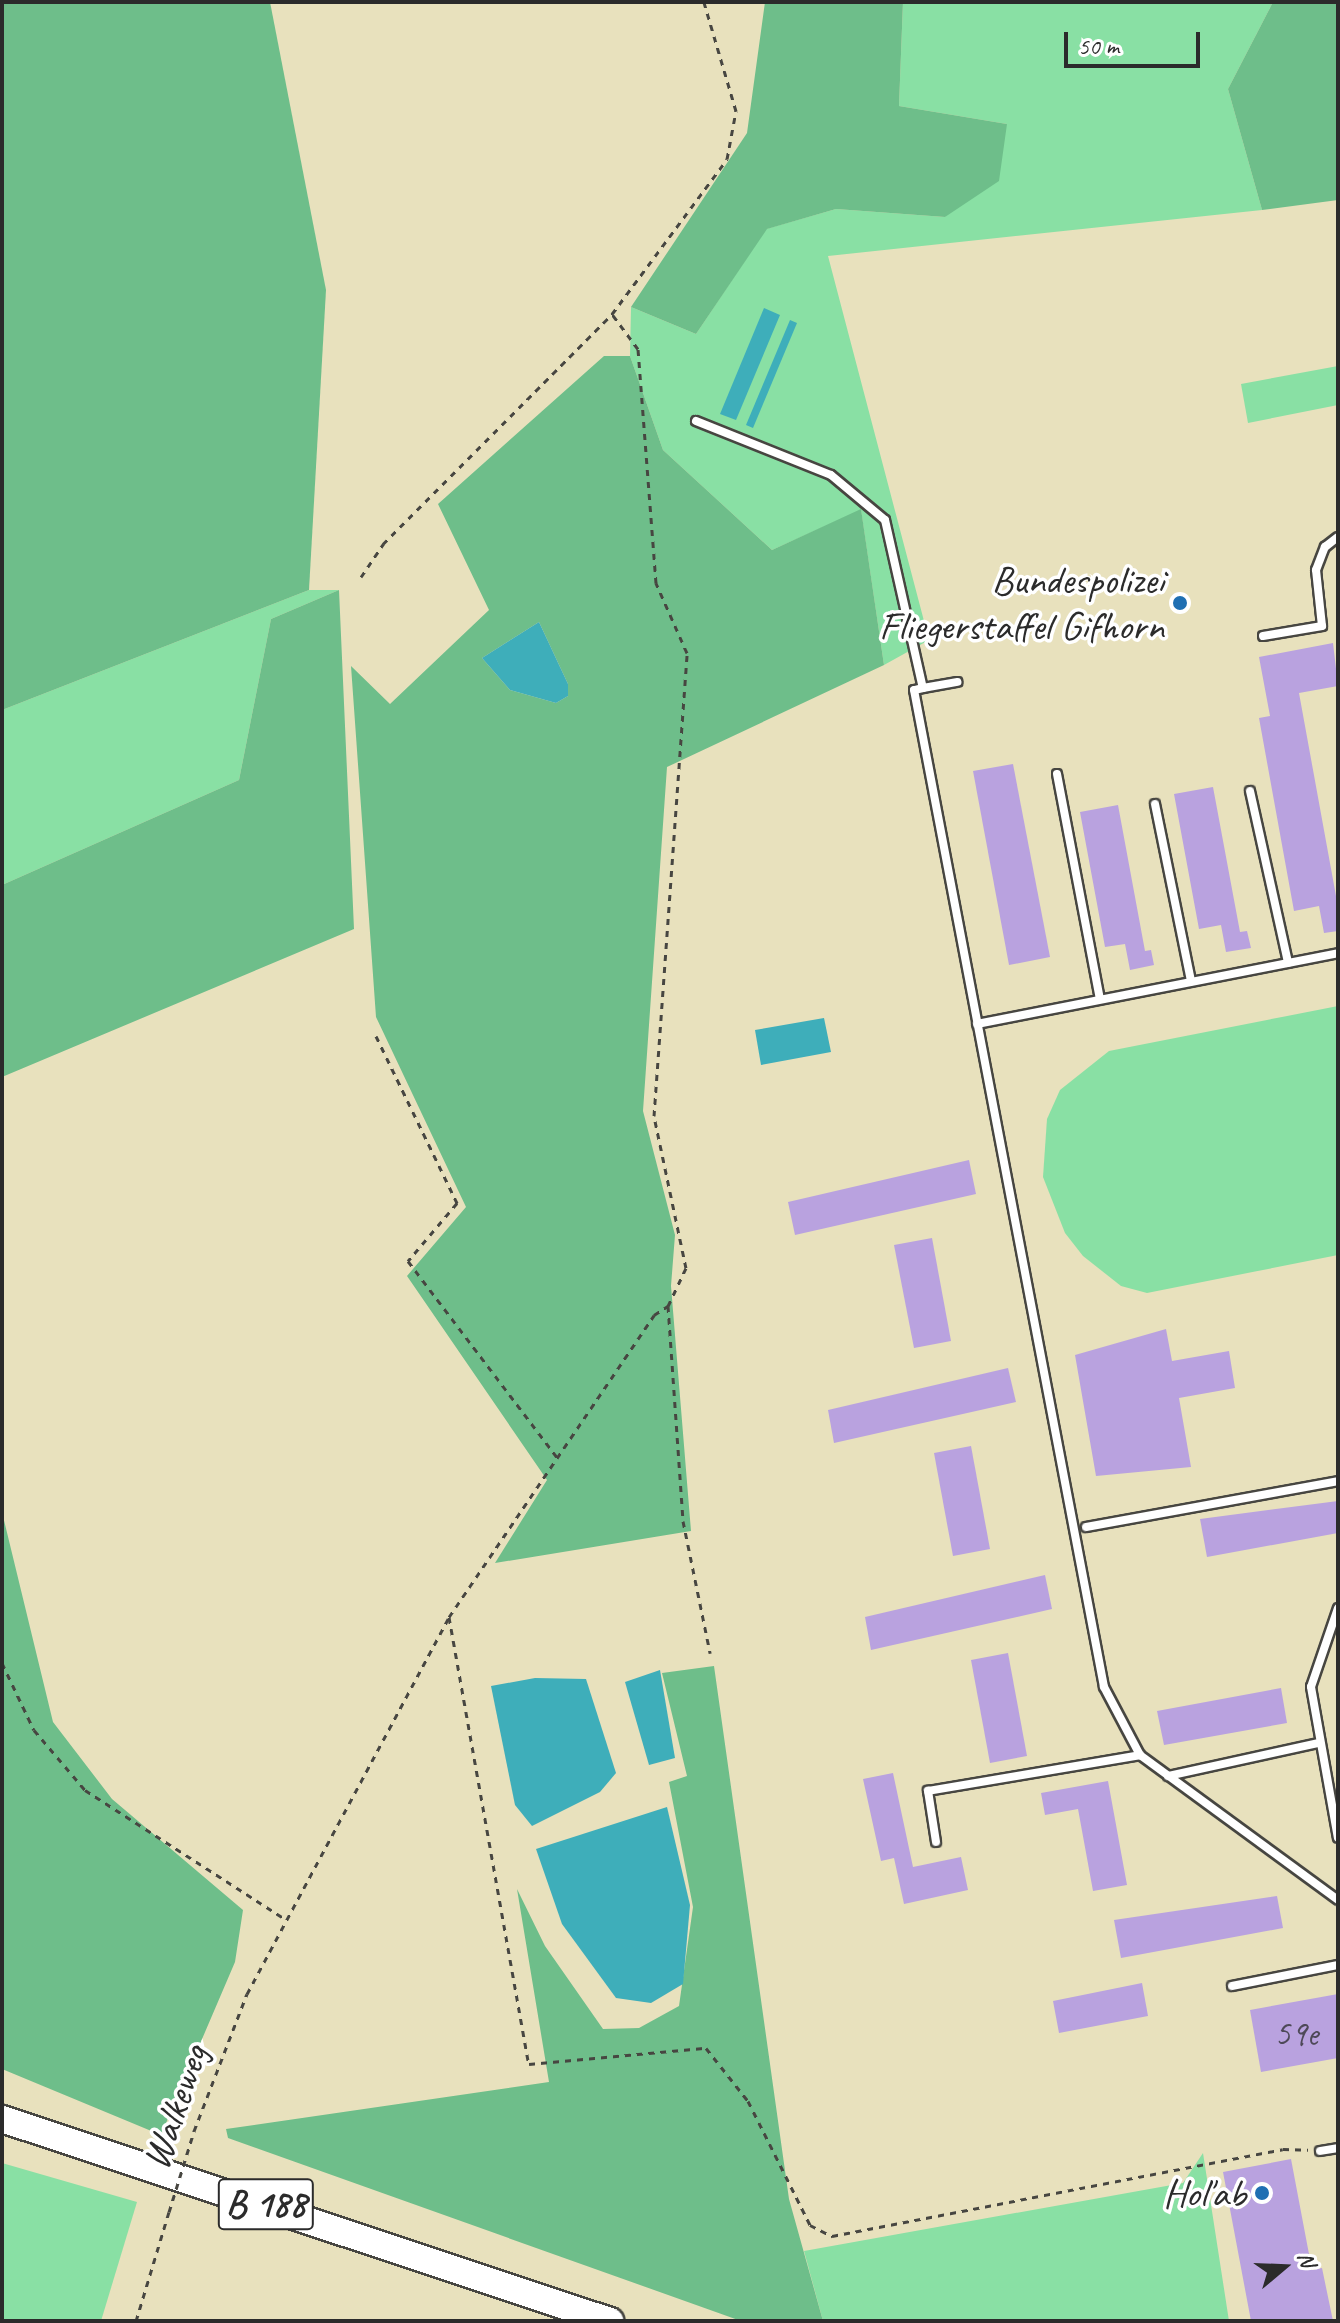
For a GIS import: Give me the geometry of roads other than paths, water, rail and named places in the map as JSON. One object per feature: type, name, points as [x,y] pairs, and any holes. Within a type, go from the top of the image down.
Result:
[{"type":"main road","name":"B 188","points":[[2,2119],[610,2321]]},
{"type":"lane","points":[[696,421],[831,475],[869,500],[893,543],[923,688]]},
{"type":"lane","points":[[1263,636],[1322,626],[1316,570],[1325,547],[1338,537]]},
{"type":"lane","points":[[957,682],[914,690],[1104,1687],[1140,1755],[1338,1900]]},
{"type":"lane","points":[[1057,774],[1100,999]]},
{"type":"lane","points":[[1250,791],[1288,963]]},
{"type":"lane","points":[[1155,804],[1191,981]]},
{"type":"lane","points":[[977,1024],[1338,953]]},
{"type":"lane","points":[[1086,1527],[1338,1481]]},
{"type":"lane","points":[[1338,1608],[1311,1687],[1318,1743],[1338,1838]]},
{"type":"lane","points":[[1168,1776],[1318,1743]]},
{"type":"lane","points":[[936,1842],[928,1791],[1140,1755]]},
{"type":"lane","points":[[1232,1986],[1338,1965]]},
{"type":"lane","points":[[1320,2151],[1338,2148]]},
{"type":"water","points":[[764,308],[780,315],[736,420],[720,414]]},
{"type":"water","points":[[790,320],[797,323],[753,428],[746,425]]},
{"type":"water","points":[[539,622],[568,684],[568,696],[556,703],[510,690],[482,658]]},
{"type":"water","points":[[824,1018],[831,1052],[761,1065],[755,1030]]},
{"type":"water","points":[[660,1670],[675,1758],[649,1765],[625,1682]]},
{"type":"water","points":[[535,1678],[586,1679],[616,1773],[600,1792],[532,1826],[515,1805],[491,1686]]},
{"type":"water","points":[[667,1807],[690,1905],[683,1984],[651,2003],[616,1998],[562,1924],[536,1849]]},
{"type":"place","name":"Bundespolizei Fliegerstaffel Gifhorn","points":[[1180,603]]},
{"type":"place","name":"Hol'ab","points":[[1262,2193]]}]
